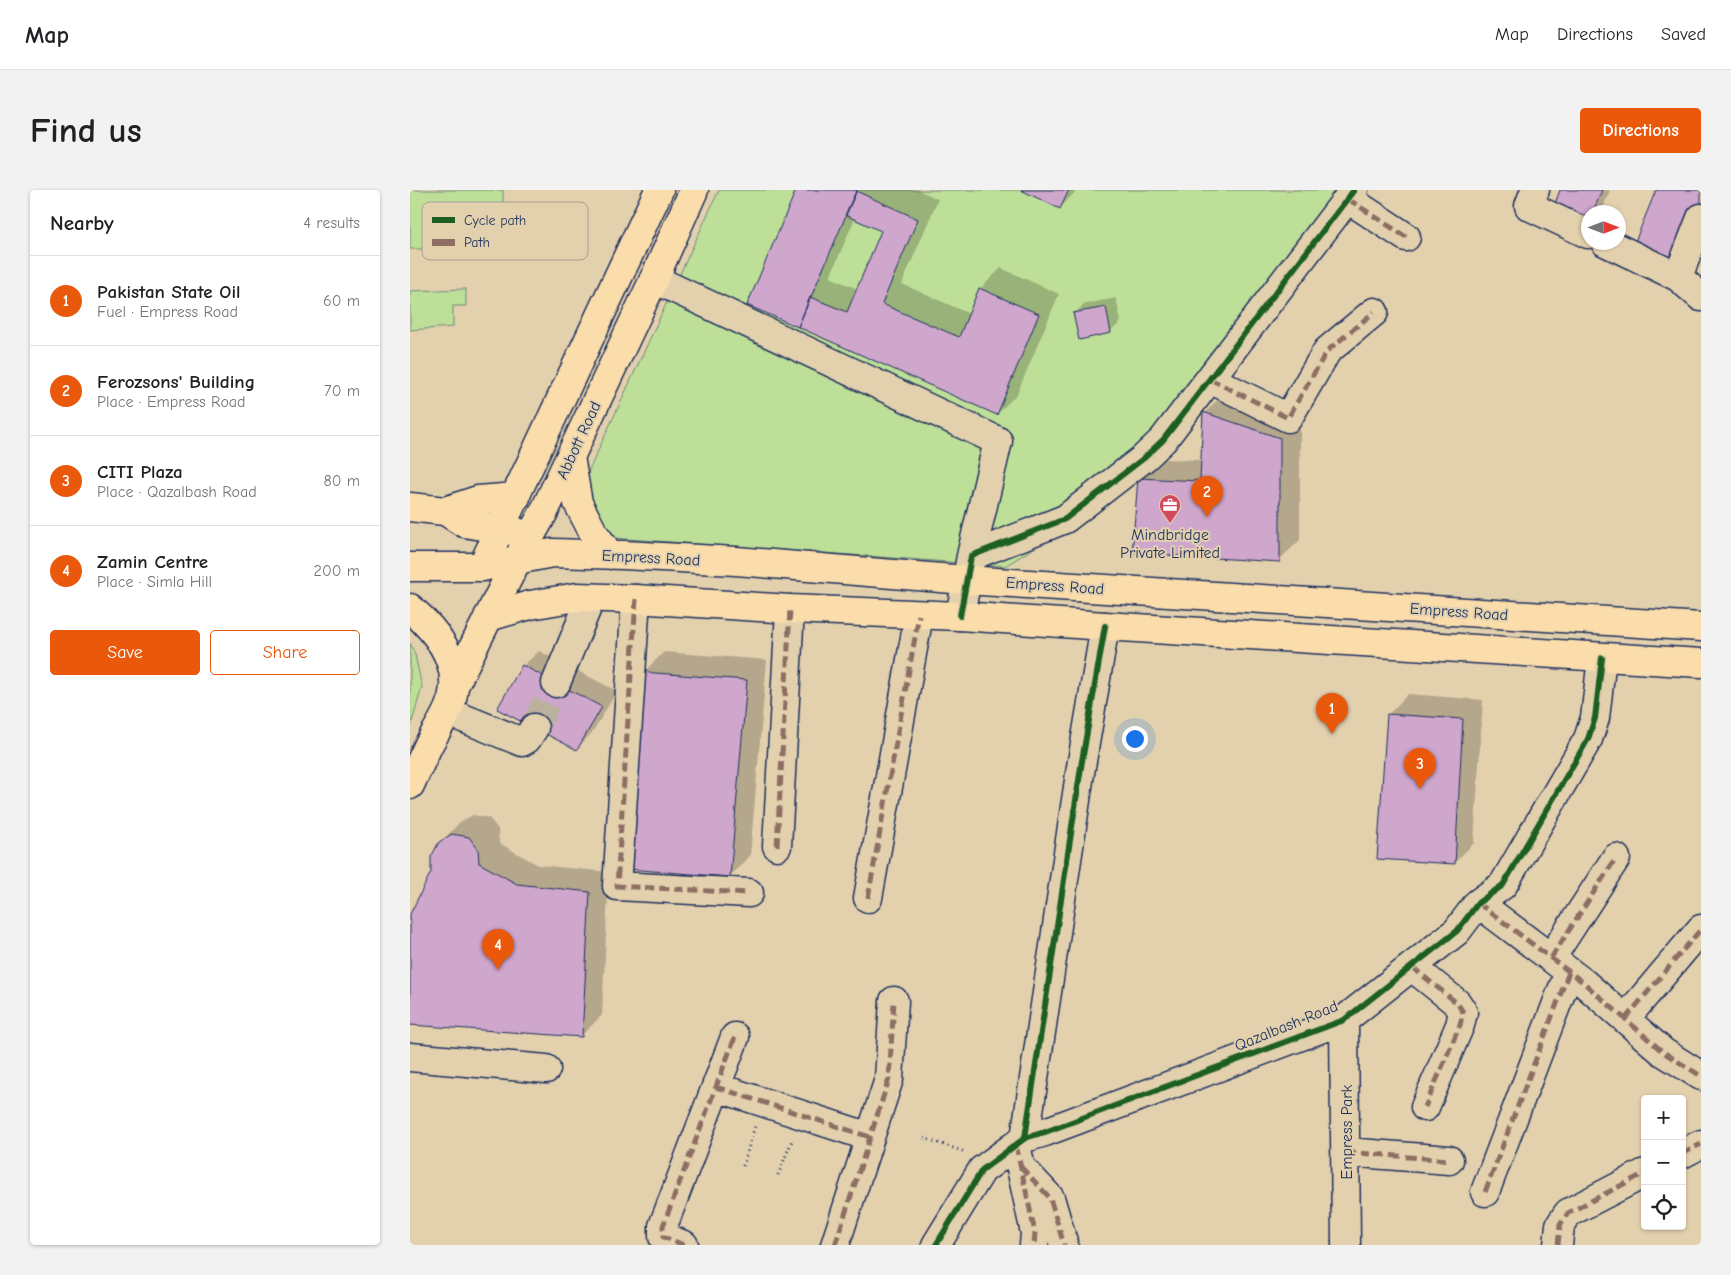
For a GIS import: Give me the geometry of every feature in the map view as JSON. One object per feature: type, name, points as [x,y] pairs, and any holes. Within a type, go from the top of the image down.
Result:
[{"type":"main road","name":"Abbott Road","points":[[482,567],[659,190]]},
{"type":"main road","name":"Abbott Road","points":[[410,785],[488,617],[570,457],[694,190]]},
{"type":"main road","points":[[570,457],[578,504],[593,532],[610,555]]},
{"type":"main road","points":[[410,507],[445,511],[478,500],[516,496]]},
{"type":"main road","points":[[445,511],[464,524],[532,534],[552,553]]},
{"type":"main road","name":"Empress Road","points":[[410,567],[482,567],[552,553],[968,568],[1701,627]]},
{"type":"main road","points":[[488,617],[551,601],[577,598],[636,599],[790,609],[960,616],[1701,663]]},
{"type":"main road","points":[[410,608],[431,629],[447,652],[453,670],[451,699]]},
{"type":"street","points":[[1535,190],[1529,206],[1581,231]]},
{"type":"street","points":[[968,568],[1065,519],[1144,458],[1163,440],[1351,194],[1406,237]]},
{"type":"street","points":[[1678,277],[1701,218]]},
{"type":"street","points":[[1622,250],[1678,277],[1701,297]]},
{"type":"street","points":[[654,279],[998,441],[968,568],[960,616]]},
{"type":"street","points":[[1210,379],[1288,418],[1327,351],[1374,312]]},
{"type":"street","points":[[556,683],[591,598]]},
{"type":"street","points":[[636,599],[617,886],[749,893]]},
{"type":"street","points":[[777,846],[790,609]]},
{"type":"street","points":[[868,898],[919,614]]},
{"type":"street","points":[[1034,1245],[1035,1233],[1020,1150],[1105,626]]},
{"type":"street","name":"Qazalbash Road","points":[[936,1245],[982,1170],[991,1162],[1020,1150],[1044,1132],[1344,1020],[1457,931],[1478,903],[1502,885],[1588,739],[1597,704],[1602,658]]},
{"type":"street","points":[[451,699],[522,742],[527,739],[534,728]]},
{"type":"street","points":[[1485,1192],[1560,965],[1616,858]]},
{"type":"street","points":[[1478,903],[1560,965],[1663,1052],[1701,1076]]},
{"type":"street","points":[[1625,1019],[1701,929]]},
{"type":"street","points":[[1412,967],[1457,1003],[1463,1012],[1460,1025],[1425,1107]]},
{"type":"street","points":[[835,1245],[889,1079],[894,1001]]},
{"type":"street","name":"Empress Park","points":[[1344,1020],[1346,1245]]},
{"type":"street","points":[[684,1245],[662,1237],[662,1226],[735,1037]]},
{"type":"street","points":[[410,1056],[546,1070]]},
{"type":"street","points":[[716,1087],[870,1136]]},
{"type":"street","points":[[1686,1152],[1701,1144]]},
{"type":"street","points":[[1020,1150],[1050,1198],[1064,1245]]},
{"type":"street","points":[[1346,1152],[1449,1160]]},
{"type":"street","points":[[1558,1245],[1560,1225],[1568,1213],[1641,1175]]},
{"type":"path","points":[[743,1166],[763,1102]]},
{"type":"path","points":[[778,1175],[802,1114]]},
{"type":"path","points":[[924,1138],[991,1162]]},
{"type":"green space","points":[[410,190],[503,190],[503,202],[422,202],[422,249],[410,249]]},
{"type":"green space","points":[[719,190],[1354,190],[1163,440],[1076,522],[1005,566],[600,537],[586,487],[589,470]]},
{"type":"green space","points":[[466,289],[466,306],[453,306],[453,327],[410,330],[410,291]]},
{"type":"green space","points":[[410,643],[415,655],[422,687],[410,729]]},
{"type":"building","points":[[796,190],[857,190],[798,327],[747,305]]},
{"type":"building","points":[[1021,190],[1069,190],[1060,209]]},
{"type":"building","points":[[1560,190],[1602,190],[1596,205],[1581,205],[1581,221],[1553,209]]},
{"type":"building","points":[[1656,190],[1701,190],[1701,203],[1674,271],[1632,249]]},
{"type":"building","points":[[856,191],[918,219],[882,304],[959,337],[979,288],[1039,314],[997,415],[798,327],[810,297],[847,312],[881,231],[845,215]]},
{"type":"building","points":[[1106,307],[1111,333],[1079,340],[1073,313]]},
{"type":"building","points":[[1203,412],[1280,438],[1280,562],[1132,553],[1138,478],[1200,481]]},
{"type":"building","points":[[522,665],[602,707],[577,750],[497,709]]},
{"type":"building","points":[[643,672],[747,680],[730,877],[627,869]]},
{"type":"building","points":[[1387,714],[1463,719],[1455,864],[1377,859]]},
{"type":"building","points":[[452,834],[469,837],[478,849],[479,863],[517,884],[590,892],[582,1037],[410,1025],[410,914],[431,872],[431,857],[439,842]]},
{"type":"tunnel","points":[[534,728],[556,683]]},
{"type":"marked path","points":[[1348,199],[1406,237]]},
{"type":"marked path","points":[[1210,379],[1288,418],[1327,351],[1374,312]]},
{"type":"marked path","points":[[636,599],[617,886],[749,893]]},
{"type":"marked path","points":[[777,846],[790,609]]},
{"type":"marked path","points":[[868,898],[919,615]]},
{"type":"marked path","points":[[1551,958],[1616,858]]},
{"type":"marked path","points":[[1478,903],[1584,983],[1663,1052],[1701,1076]]},
{"type":"marked path","points":[[1625,1019],[1701,929]]},
{"type":"marked path","points":[[1412,967],[1457,1003],[1463,1012],[1460,1025],[1425,1107]]},
{"type":"marked path","points":[[1485,1192],[1569,972]]},
{"type":"marked path","points":[[835,1245],[889,1079],[894,1001]]},
{"type":"marked path","points":[[684,1245],[663,1237],[663,1226],[735,1037]]},
{"type":"marked path","points":[[716,1087],[870,1137]]},
{"type":"marked path","points":[[1686,1152],[1701,1144]]},
{"type":"marked path","points":[[1016,1145],[1035,1233],[1034,1245]]},
{"type":"marked path","points":[[1346,1152],[1449,1160]]},
{"type":"marked path","points":[[1021,1167],[1050,1198],[1064,1245]]},
{"type":"marked path","points":[[1558,1245],[1560,1225],[1568,1213],[1641,1175]]},
{"type":"cycle path","points":[[960,616],[971,556],[1065,519],[1144,458],[1163,440],[1354,190]]},
{"type":"cycle path","points":[[1025,1138],[1081,767],[1105,626]]},
{"type":"cycle path","points":[[936,1245],[982,1170],[1025,1138],[1344,1020],[1457,931],[1478,903],[1503,885],[1588,739],[1595,718],[1602,658]]},
{"type":"place","name":"Ferozsons' Building","points":[[1207,517]]},
{"type":"place","name":"Mindbridge Private Limited","points":[[1170,524]]},
{"type":"place","name":"Pakistan State Oil","points":[[1332,734]]},
{"type":"place","name":"CITI Plaza","points":[[1420,789]]},
{"type":"place","name":"Zamin Centre","points":[[498,970]]}]
